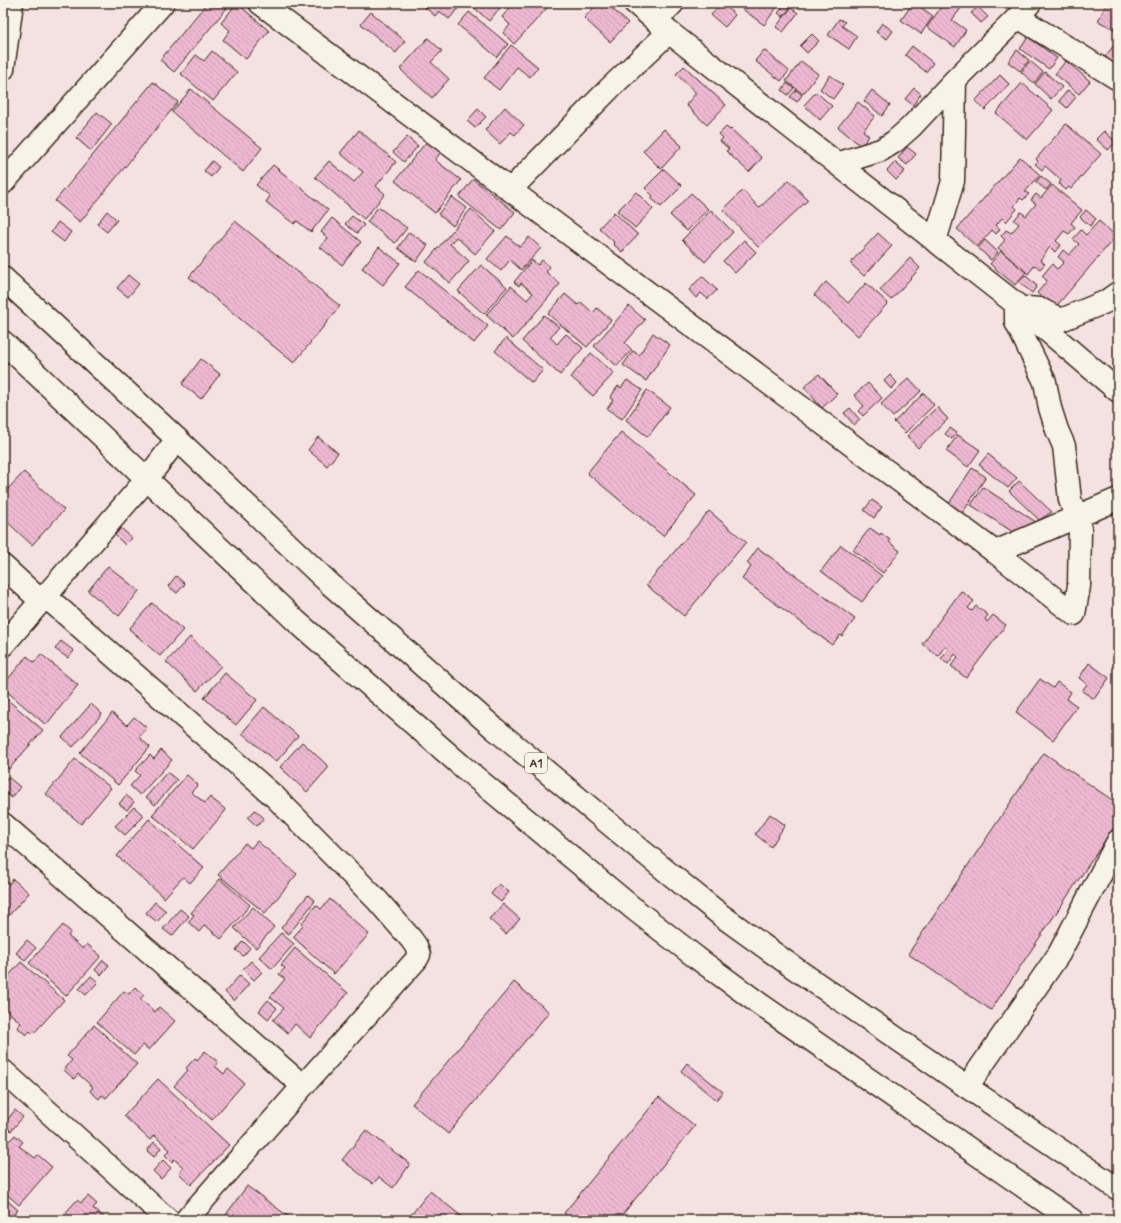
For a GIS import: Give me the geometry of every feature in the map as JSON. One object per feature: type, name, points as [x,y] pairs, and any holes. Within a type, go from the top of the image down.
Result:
[{"type":"main road","points":[[3,69],[12,3]]},
{"type":"main road","points":[[3,183],[163,3]]},
{"type":"main road","points":[[260,3],[995,552],[1074,614],[1079,586],[1080,529],[1070,500],[1064,446],[1050,408],[1045,382],[1016,322],[1016,304]]},
{"type":"main road","points":[[635,3],[662,26],[1016,304],[1118,391]]},
{"type":"main road","points":[[510,190],[610,88],[662,26],[673,3]]},
{"type":"main road","points":[[837,164],[881,150],[894,142],[911,127],[1024,10],[1118,79]]},
{"type":"main road","points":[[935,241],[953,181],[955,80]]},
{"type":"main road","name":"A1","points":[[3,278],[177,439],[330,584],[495,729],[665,870],[722,916],[778,956],[967,1087],[1118,1189]]},
{"type":"main road","points":[[1016,304],[1027,308],[1040,309],[1061,320],[1105,302],[1118,292]]},
{"type":"main road","points":[[3,342],[296,621],[463,767],[634,909],[761,1005],[1072,1220]]},
{"type":"main road","points":[[3,645],[148,480],[177,439]]},
{"type":"main road","points":[[995,552],[1118,499]]},
{"type":"main road","points":[[3,566],[275,796],[377,900],[416,946],[419,955],[186,1220]]},
{"type":"main road","points":[[3,824],[303,1086]]},
{"type":"main road","points":[[967,1087],[1059,954],[1118,841]]},
{"type":"main road","points":[[3,1071],[168,1220]]},
{"type":"building","points":[[207,3],[231,3],[174,72],[160,60]]},
{"type":"building","points":[[237,3],[269,31],[246,59],[223,40],[230,30],[221,23]]},
{"type":"building","points":[[420,3],[462,4],[449,19],[439,11],[435,16]]},
{"type":"building","points":[[469,3],[504,3],[489,21]]},
{"type":"building","points":[[514,3],[544,3],[548,7],[514,44],[503,33],[510,25],[502,17]]},
{"type":"building","points":[[598,3],[606,3],[628,23],[610,42],[584,18]]},
{"type":"building","points":[[722,3],[735,15],[725,27],[711,15]]},
{"type":"building","points":[[744,3],[780,3],[764,25],[741,8]]},
{"type":"building","points":[[913,3],[933,16],[921,34],[901,20]]},
{"type":"building","points":[[944,3],[965,3],[952,20],[966,30],[955,47],[927,27]]},
{"type":"building","points":[[1107,3],[1118,3],[1118,31],[1098,21]]},
{"type":"building","points":[[785,4],[790,8],[783,17],[778,13]]},
{"type":"building","points":[[978,7],[988,17],[981,23],[971,13]]},
{"type":"building","points":[[791,8],[798,13],[783,32],[776,27]]},
{"type":"building","points":[[371,12],[405,41],[396,53],[361,24]]},
{"type":"building","points":[[469,12],[508,44],[497,57],[458,25]]},
{"type":"building","points":[[839,19],[845,22],[842,26],[857,36],[849,49],[828,35]]},
{"type":"building","points":[[882,23],[893,31],[887,39],[876,32]]},
{"type":"building","points":[[812,34],[819,41],[807,53],[800,46]]},
{"type":"building","points":[[1028,37],[1057,58],[1049,69],[1020,49]]},
{"type":"building","points":[[428,38],[442,51],[431,62],[449,79],[432,98],[400,69]]},
{"type":"building","points":[[1118,40],[1118,69],[1104,58]]},
{"type":"building","points":[[511,45],[538,67],[530,77],[517,67],[499,90],[484,78]]},
{"type":"building","points":[[912,46],[933,63],[926,72],[905,55]]},
{"type":"building","points":[[764,50],[789,71],[781,81],[755,61]]},
{"type":"building","points":[[1017,50],[1029,60],[1020,71],[1008,62]]},
{"type":"building","points":[[212,51],[237,72],[213,101],[181,74],[196,55],[204,61]]},
{"type":"building","points":[[801,61],[818,74],[803,94],[786,81]]},
{"type":"building","points":[[1030,61],[1043,72],[1034,83],[1021,72]]},
{"type":"building","points":[[1066,61],[1090,81],[1079,94],[1055,74]]},
{"type":"building","points":[[684,66],[726,105],[707,125],[686,105],[696,93],[676,74]]},
{"type":"building","points":[[1045,72],[1062,87],[1051,99],[1035,84]]},
{"type":"building","points":[[830,75],[843,85],[833,99],[820,89]]},
{"type":"building","points":[[1000,75],[1009,84],[985,110],[975,101]]},
{"type":"building","points":[[153,82],[178,102],[80,222],[55,201]]},
{"type":"building","points":[[787,83],[794,88],[788,95],[782,90]]},
{"type":"building","points":[[1022,83],[1053,110],[1027,140],[996,113]]},
{"type":"building","points":[[914,88],[921,94],[913,105],[905,99]]},
{"type":"building","points":[[191,89],[262,148],[243,172],[172,112]]},
{"type":"building","points":[[796,90],[802,95],[797,102],[790,97]]},
{"type":"building","points":[[872,90],[890,105],[882,116],[864,101]]},
{"type":"building","points":[[1068,90],[1076,97],[1067,108],[1059,101]]},
{"type":"building","points":[[816,92],[832,106],[820,120],[804,105]]},
{"type":"building","points":[[858,102],[875,116],[863,131],[869,136],[861,146],[838,127]]},
{"type":"building","points":[[505,107],[524,125],[515,135],[511,132],[500,144],[485,130]]},
{"type":"building","points":[[478,109],[486,117],[475,128],[467,121]]},
{"type":"building","points":[[97,112],[112,124],[91,151],[76,138]]},
{"type":"building","points":[[1118,117],[1118,128],[1113,123]]},
{"type":"building","points":[[1066,124],[1101,154],[1071,189],[1069,187],[1066,190],[1059,184],[1061,180],[1045,166],[1042,170],[1035,164],[1038,161],[1036,159]]},
{"type":"building","points":[[726,127],[730,130],[731,129],[762,158],[749,172],[726,151],[729,149],[720,141],[723,138],[719,134]]},
{"type":"building","points":[[664,129],[682,146],[661,169],[643,151]]},
{"type":"building","points":[[359,130],[396,162],[376,186],[385,194],[364,219],[315,177],[329,161],[354,182],[363,172],[340,153]]},
{"type":"building","points":[[1104,131],[1116,142],[1108,150],[1096,139]]},
{"type":"building","points":[[407,137],[418,146],[404,162],[393,152]]},
{"type":"building","points":[[427,141],[441,152],[435,160],[461,180],[435,213],[395,181]]},
{"type":"building","points":[[907,147],[916,154],[907,165],[898,158]]},
{"type":"building","points":[[1020,157],[1040,175],[1025,192],[1029,194],[1023,200],[1020,198],[1014,206],[1017,209],[1006,222],[1002,218],[996,225],[1000,229],[996,234],[992,230],[977,247],[957,229]]},
{"type":"building","points":[[212,161],[219,167],[211,177],[204,171]]},
{"type":"building","points":[[895,162],[905,171],[896,180],[887,171]]},
{"type":"building","points":[[273,165],[328,210],[311,232],[297,221],[294,224],[266,202],[270,196],[256,185]]},
{"type":"building","points":[[664,169],[682,186],[661,207],[651,198],[653,196],[645,188]]},
{"type":"building","points":[[1041,176],[1051,184],[1046,190],[1036,182]]},
{"type":"building","points":[[473,179],[515,212],[501,230],[459,197]]},
{"type":"building","points":[[789,180],[808,200],[758,247],[723,210],[743,190],[759,208]]},
{"type":"building","points":[[1052,185],[1082,210],[1071,223],[1075,227],[1069,234],[1064,231],[1056,241],[1061,245],[1055,252],[1050,247],[1040,260],[1045,264],[1040,269],[1035,265],[1028,274],[998,248],[1005,240],[1001,236],[1006,230],[1011,233],[1019,224],[1014,220],[1021,212],[1026,216],[1036,204],[1031,200],[1036,194],[1041,198]]},
{"type":"building","points":[[636,192],[653,209],[635,228],[617,211]]},
{"type":"building","points":[[691,193],[708,209],[687,231],[670,215]]},
{"type":"building","points":[[452,197],[467,208],[453,226],[438,214]]},
{"type":"building","points":[[378,207],[407,228],[395,243],[367,222]]},
{"type":"building","points":[[471,209],[495,231],[475,254],[456,237],[450,244],[469,261],[450,283],[426,262]]},
{"type":"building","points":[[711,210],[733,232],[705,262],[682,240]]},
{"type":"building","points":[[1086,210],[1096,219],[1090,226],[1080,217]]},
{"type":"building","points":[[107,211],[117,220],[107,232],[97,224]]},
{"type":"building","points":[[614,212],[638,235],[622,252],[599,228]]},
{"type":"building","points":[[352,216],[364,225],[357,233],[345,224]]},
{"type":"building","points":[[332,218],[361,242],[342,265],[320,247],[328,238],[321,232]]},
{"type":"building","points":[[235,221],[340,306],[294,363],[189,277]]},
{"type":"building","points":[[1099,221],[1116,236],[1054,309],[1037,293],[1047,281],[1042,276],[1052,264],[1057,269],[1064,262],[1058,257],[1063,250],[1069,255],[1079,244],[1073,239],[1081,230],[1086,235]]},
{"type":"building","points":[[58,222],[71,232],[64,242],[51,232]]},
{"type":"building","points":[[409,232],[428,245],[416,262],[398,248]]},
{"type":"building","points":[[878,233],[892,246],[864,276],[850,263]]},
{"type":"building","points":[[507,236],[520,247],[529,237],[541,248],[521,270],[510,260],[501,271],[487,259]]},
{"type":"building","points":[[744,240],[756,252],[735,273],[723,261]]},
{"type":"building","points":[[985,240],[998,252],[991,260],[978,248]]},
{"type":"building","points":[[379,247],[400,263],[383,285],[362,268]]},
{"type":"building","points":[[1001,251],[1026,272],[1015,285],[990,264]]},
{"type":"building","points":[[910,258],[920,268],[891,300],[880,290]]},
{"type":"building","points":[[532,260],[538,265],[542,260],[550,267],[546,272],[560,284],[513,339],[486,315],[511,286],[527,300],[533,293],[521,283],[519,286],[514,282]]},
{"type":"building","points":[[481,265],[507,287],[484,314],[458,291]]},
{"type":"building","points":[[419,270],[488,326],[474,343],[405,287]]},
{"type":"building","points":[[128,275],[139,284],[128,297],[117,288]]},
{"type":"building","points":[[1025,275],[1037,286],[1032,293],[1019,282]]},
{"type":"building","points":[[702,276],[717,290],[708,299],[701,293],[696,298],[689,290]]},
{"type":"building","points":[[826,282],[848,303],[866,283],[888,303],[858,336],[814,295]]},
{"type":"building","points":[[565,294],[578,305],[581,302],[593,313],[597,308],[611,320],[587,347],[548,314]]},
{"type":"building","points":[[629,306],[645,320],[625,343],[632,350],[617,366],[594,346]]},
{"type":"building","points":[[544,315],[559,327],[550,337],[557,344],[566,334],[583,348],[560,375],[522,341]]},
{"type":"building","points":[[653,333],[670,345],[646,381],[623,365],[633,351],[639,355]]},
{"type":"building","points":[[506,338],[543,370],[532,383],[495,351]]},
{"type":"building","points":[[591,353],[614,373],[593,396],[571,377]]},
{"type":"building","points":[[201,359],[220,374],[201,399],[182,384]]},
{"type":"building","points":[[819,374],[837,394],[822,408],[804,387]]},
{"type":"building","points":[[890,375],[897,383],[891,389],[884,381]]},
{"type":"building","points":[[909,378],[921,391],[893,417],[881,404]]},
{"type":"building","points":[[627,380],[642,390],[622,419],[607,409],[613,400],[610,398],[618,386],[621,388]]},
{"type":"building","points":[[868,383],[882,398],[863,416],[858,411],[864,406],[854,395]]},
{"type":"building","points":[[647,390],[670,407],[648,437],[626,420]]},
{"type":"building","points":[[924,393],[934,405],[905,433],[894,422]]},
{"type":"building","points":[[937,407],[948,419],[918,448],[907,436]]},
{"type":"building","points":[[850,408],[860,420],[854,425],[844,413]]},
{"type":"building","points":[[950,428],[957,433],[952,439],[945,434]]},
{"type":"building","points":[[621,432],[696,495],[663,536],[587,473]]},
{"type":"building","points":[[958,435],[980,450],[968,467],[946,451]]},
{"type":"building","points":[[318,437],[338,453],[327,466],[308,450]]},
{"type":"building","points":[[988,454],[1017,478],[1008,488],[979,465]]},
{"type":"building","points":[[972,468],[986,477],[959,518],[946,508]]},
{"type":"building","points":[[24,472],[64,510],[32,545],[3,518],[3,494]]},
{"type":"building","points":[[1019,481],[1052,512],[1039,520],[1009,491]]},
{"type":"building","points":[[983,487],[1036,522],[1016,534],[971,505]]},
{"type":"building","points":[[872,500],[882,507],[874,518],[864,510]]},
{"type":"building","points":[[709,511],[746,542],[684,616],[646,585]]},
{"type":"building","points":[[121,528],[132,538],[125,545],[115,535]]},
{"type":"building","points":[[870,528],[880,535],[881,533],[900,551],[883,573],[853,550]]},
{"type":"building","points":[[841,545],[882,576],[862,602],[821,571]]},
{"type":"building","points":[[758,548],[855,619],[842,636],[840,635],[832,645],[742,579],[751,567],[747,563]]},
{"type":"building","points":[[108,566],[139,591],[119,616],[88,591]]},
{"type":"building","points":[[176,576],[185,584],[177,593],[168,586]]},
{"type":"building","points":[[961,591],[974,601],[968,608],[972,611],[976,606],[988,615],[985,619],[987,622],[993,615],[1006,625],[966,678],[951,666],[958,657],[955,654],[948,664],[941,659],[948,649],[945,646],[938,656],[922,644]]},
{"type":"building","points":[[152,603],[183,630],[160,656],[129,629]]},
{"type":"building","points":[[190,637],[221,666],[197,691],[166,662]]},
{"type":"building","points":[[61,641],[74,651],[68,658],[55,649]]},
{"type":"building","points":[[41,654],[78,685],[46,725],[3,688],[3,685],[27,656],[34,662]]},
{"type":"building","points":[[1089,663],[1109,678],[1094,699],[1082,691],[1087,684],[1079,678]]},
{"type":"building","points":[[225,673],[257,700],[236,725],[204,698]]},
{"type":"building","points":[[1040,679],[1053,688],[1057,682],[1071,692],[1067,699],[1077,706],[1053,740],[1016,712]]},
{"type":"building","points":[[3,696],[43,730],[9,769],[3,764]]},
{"type":"building","points":[[91,704],[102,714],[73,747],[62,737]]},
{"type":"building","points":[[264,707],[298,736],[276,762],[242,733]]},
{"type":"building","points":[[112,713],[127,725],[134,717],[147,728],[139,737],[150,747],[118,785],[80,753]]},
{"type":"building","points":[[302,742],[329,767],[307,792],[280,767]]},
{"type":"building","points":[[161,750],[172,760],[140,795],[130,786],[140,775],[135,771],[150,755],[154,759]]},
{"type":"building","points":[[1044,753],[1118,804],[1118,821],[991,1010],[908,954]]},
{"type":"building","points":[[75,759],[111,788],[81,824],[46,794]]},
{"type":"building","points":[[167,772],[177,780],[155,805],[146,797]]},
{"type":"building","points":[[187,775],[198,785],[191,792],[205,803],[210,797],[226,810],[193,849],[152,815]]},
{"type":"building","points":[[8,777],[20,787],[12,798],[3,791],[3,784]]},
{"type":"building","points":[[126,795],[134,802],[127,810],[119,804]]},
{"type":"building","points":[[134,807],[144,816],[125,835],[115,826]]},
{"type":"building","points":[[255,810],[264,818],[257,826],[248,818]]},
{"type":"building","points":[[770,814],[785,825],[771,847],[755,834]]},
{"type":"building","points":[[149,819],[204,868],[190,883],[183,877],[164,898],[117,856]]},
{"type":"building","points":[[257,841],[297,874],[265,913],[218,875],[245,843],[251,848]]},
{"type":"building","points":[[3,879],[9,884],[13,879],[29,893],[3,922]]},
{"type":"building","points":[[220,879],[250,905],[221,939],[205,925],[199,932],[188,922],[194,915],[191,913]]},
{"type":"building","points":[[499,884],[509,892],[501,902],[491,894]]},
{"type":"building","points":[[308,895],[315,901],[289,934],[281,928]]},
{"type":"building","points":[[330,899],[369,934],[334,974],[293,937],[303,926],[301,924],[316,905],[321,909]]},
{"type":"building","points":[[155,902],[166,911],[157,922],[146,913]]},
{"type":"building","points":[[503,904],[520,919],[506,934],[489,919]]},
{"type":"building","points":[[253,907],[274,927],[256,948],[234,928]]},
{"type":"building","points":[[180,909],[189,916],[172,936],[163,929]]},
{"type":"building","points":[[63,925],[71,932],[68,936],[83,949],[87,944],[101,956],[66,996],[29,963]]},
{"type":"building","points":[[281,933],[294,944],[272,969],[259,957]]},
{"type":"building","points":[[27,940],[36,948],[25,960],[16,953]]},
{"type":"building","points":[[243,941],[250,948],[243,956],[236,950]]},
{"type":"building","points":[[295,948],[348,993],[310,1038],[295,1024],[288,1033],[273,1020],[284,1008],[270,997],[285,979],[279,974],[285,968],[281,965]]},
{"type":"building","points":[[103,960],[109,965],[101,975],[95,970]]},
{"type":"building","points":[[251,961],[262,972],[254,980],[243,969]]},
{"type":"building","points":[[21,962],[64,1000],[33,1034],[30,1031],[26,1035],[17,1027],[21,1023],[6,1010],[3,1013],[3,982]]},
{"type":"building","points":[[240,975],[249,984],[234,1001],[225,992]]},
{"type":"building","points":[[91,976],[98,982],[86,995],[79,989]]},
{"type":"building","points":[[514,982],[549,1012],[448,1134],[412,1104]]},
{"type":"building","points":[[135,987],[144,995],[140,999],[155,1012],[159,1007],[175,1021],[149,1050],[143,1045],[134,1055],[97,1022],[124,991],[129,994]]},
{"type":"building","points":[[268,1000],[277,1008],[268,1019],[259,1011]]},
{"type":"building","points":[[94,1025],[137,1064],[106,1098],[102,1095],[99,1099],[90,1091],[93,1087],[78,1074],[74,1079],[64,1070],[72,1060],[67,1056]]},
{"type":"building","points":[[205,1051],[218,1062],[215,1066],[224,1074],[228,1069],[244,1083],[212,1120],[174,1086],[188,1070],[186,1068],[195,1058],[197,1060]]},
{"type":"building","points":[[687,1063],[723,1092],[716,1100],[681,1071]]},
{"type":"building","points":[[158,1079],[229,1145],[191,1185],[179,1173],[183,1167],[174,1159],[172,1162],[165,1155],[170,1150],[154,1135],[150,1140],[124,1116]]},
{"type":"building","points":[[659,1097],[695,1126],[618,1220],[572,1220],[564,1213]]},
{"type":"building","points":[[15,1110],[23,1117],[11,1131],[4,1124]]},
{"type":"building","points":[[366,1130],[410,1164],[393,1188],[379,1177],[373,1184],[342,1160]]},
{"type":"building","points":[[15,1135],[23,1142],[19,1146],[35,1158],[38,1155],[52,1167],[19,1205],[3,1191],[3,1140],[7,1143]]},
{"type":"building","points":[[154,1142],[161,1148],[154,1157],[147,1151]]},
{"type":"building","points":[[163,1160],[171,1168],[161,1179],[153,1171]]},
{"type":"building","points":[[247,1186],[293,1220],[222,1220]]},
{"type":"building","points":[[430,1191],[466,1220],[407,1220]]},
{"type":"building","points":[[88,1196],[97,1204],[93,1208],[107,1220],[59,1220],[77,1200],[81,1203]]},
{"type":"building","points":[[3,1197],[18,1210],[8,1220],[3,1220]]}]
